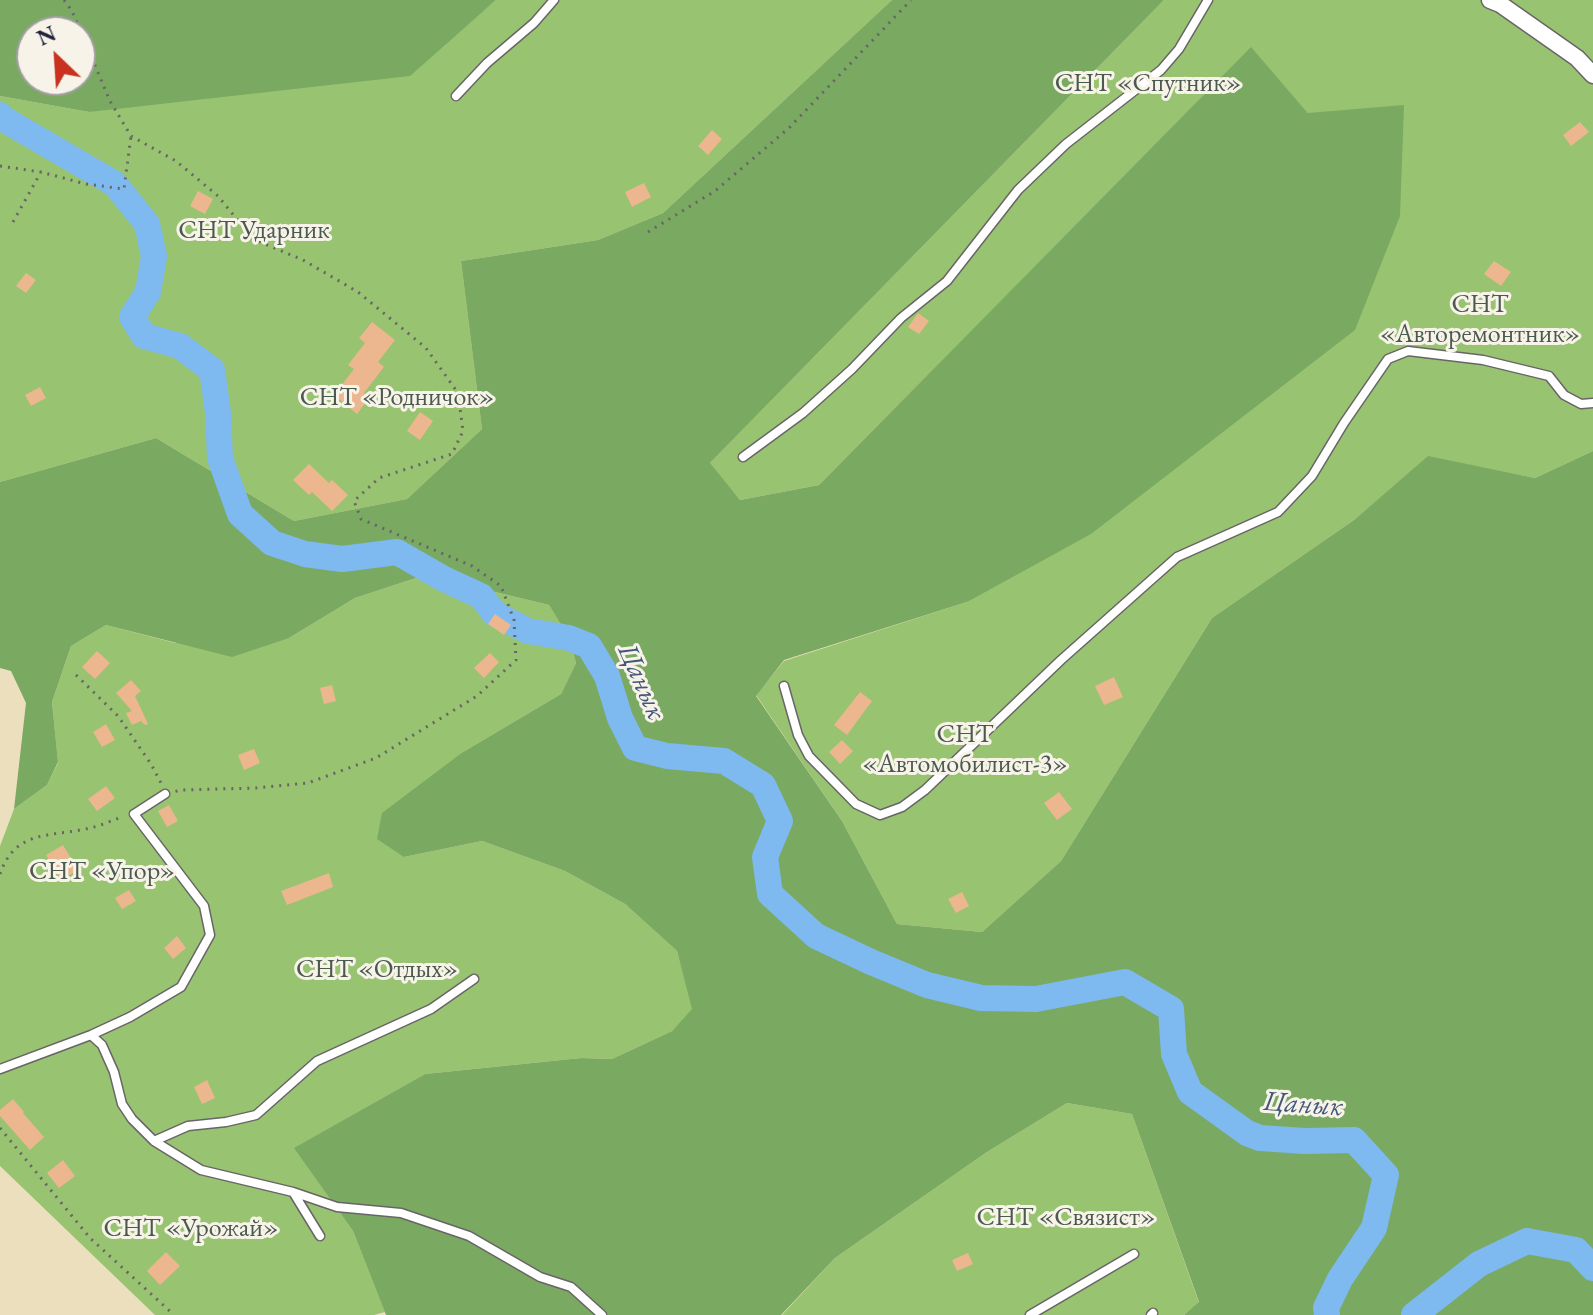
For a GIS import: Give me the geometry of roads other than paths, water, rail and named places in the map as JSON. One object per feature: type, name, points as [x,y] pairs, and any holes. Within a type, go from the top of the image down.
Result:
[{"type":"street","points":[[1490,0],[1577,58],[1593,75]]},
{"type":"lane","points":[[456,96],[487,63],[534,23],[554,0]]},
{"type":"lane","points":[[743,457],[803,413],[852,369],[901,318],[947,281],[1018,190],[1066,144],[1161,70],[1179,49],[1208,0]]},
{"type":"lane","points":[[784,686],[798,735],[809,756],[856,804],[880,815],[902,807],[925,790],[1061,660],[1177,557],[1278,512],[1312,476],[1388,359],[1408,351],[1483,360],[1549,376],[1564,395],[1581,404],[1593,403]]},
{"type":"lane","points":[[0,1069],[91,1035],[130,1017],[181,987],[210,935],[204,906],[134,814],[165,794]]},
{"type":"lane","points":[[154,1141],[188,1126],[256,1115],[317,1061],[431,1009],[474,979]]},
{"type":"lane","points":[[91,1035],[102,1045],[114,1072],[122,1104],[132,1119],[154,1141],[201,1170],[293,1192],[337,1207],[401,1213],[469,1236],[540,1277],[571,1287],[602,1315]]},
{"type":"lane","points":[[293,1192],[320,1236]]},
{"type":"lane","points":[[1030,1315],[1134,1254]]},
{"type":"waterway","name":"Цанык","points":[[0,115],[115,184],[147,224],[154,256],[148,292],[132,317],[144,336],[180,346],[212,370],[220,458],[240,514],[272,543],[305,554],[342,559],[397,552],[481,596],[495,614],[528,631],[569,638],[589,646],[607,676],[620,718],[635,748],[667,756],[724,761],[763,785],[780,821],[765,857],[770,894],[816,936],[927,985],[981,998],[1036,999],[1125,982],[1171,1009],[1174,1054],[1190,1092],[1247,1133],[1260,1138],[1305,1141],[1354,1140],[1386,1175],[1374,1228],[1340,1279],[1326,1308],[1327,1315]]},
{"type":"waterway","name":"Цанык","points":[[1414,1315],[1479,1264],[1527,1241],[1576,1250],[1593,1268]]},
{"type":"park label","name":"СНТ «Спутник»","points":[[1148,84]]},
{"type":"park label","name":"СНТ Ударник","points":[[254,231]]},
{"type":"park label","name":"СНТ «Авторемонтник»","points":[[1480,320]]},
{"type":"park label","name":"СНТ «Родничок»","points":[[397,398]]},
{"type":"park label","name":"СНТ «Автомобилист-3»","points":[[965,750]]},
{"type":"park label","name":"СНТ «Упор»","points":[[102,872]]},
{"type":"park label","name":"СНТ «Отдых»","points":[[377,970]]},
{"type":"park label","name":"СНТ «Связист»","points":[[1066,1218]]},
{"type":"park label","name":"СНТ «Урожай»","points":[[191,1229]]}]
